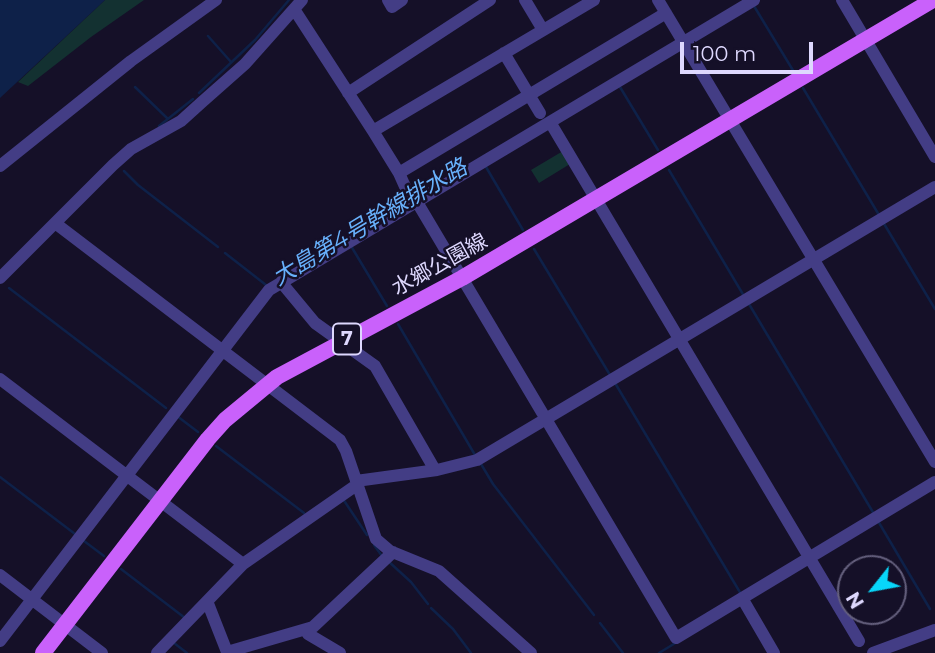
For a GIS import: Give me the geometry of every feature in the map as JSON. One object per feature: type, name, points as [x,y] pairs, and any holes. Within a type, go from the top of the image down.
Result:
[{"type":"main road","name":"水郷公園線","points":[[43,653],[208,439],[225,419],[267,384],[462,278],[933,0]]},
{"type":"street","points":[[0,166],[131,61],[216,0]]},
{"type":"street","points":[[388,0],[392,7],[402,0]]},
{"type":"street","points":[[348,93],[489,0]]},
{"type":"street","points":[[525,0],[543,30]]},
{"type":"street","points":[[658,0],[935,462]]},
{"type":"street","points":[[0,641],[29,597],[219,349],[269,290],[417,202],[545,118],[682,38],[754,0]]},
{"type":"street","points":[[842,0],[935,157]]},
{"type":"street","points":[[373,131],[586,2]]},
{"type":"street","points":[[0,278],[131,149],[181,121],[245,64],[298,4],[348,93],[399,173],[407,191]]},
{"type":"street","points":[[399,173],[666,13]]},
{"type":"street","points":[[504,53],[596,199],[859,641]]},
{"type":"street","points":[[157,653],[243,564],[357,483],[477,460],[935,187]]},
{"type":"street","points":[[417,202],[544,420],[676,638],[935,482]]},
{"type":"street","points":[[55,223],[340,440],[376,538],[393,552],[439,571],[531,653]]},
{"type":"street","points":[[281,282],[315,323],[375,366],[435,470]]},
{"type":"street","points":[[0,379],[243,564]]},
{"type":"street","points":[[207,601],[227,652],[313,627],[393,552]]},
{"type":"street","points":[[0,575],[102,653]]},
{"type":"street","points":[[742,598],[774,653]]},
{"type":"street","points":[[306,629],[308,634],[340,653]]},
{"type":"street","points":[[873,653],[935,630]]},
{"type":"green space","points":[[105,0],[144,0],[28,86],[18,82]]},
{"type":"green space","points":[[563,151],[570,164],[539,183],[531,170]]},
{"type":"water","points":[[0,0],[105,0],[0,98]]},
{"type":"waterway","points":[[199,93],[255,40],[289,0]]},
{"type":"waterway","points":[[754,6],[794,72]]},
{"type":"waterway","points":[[208,36],[231,62]]},
{"type":"waterway","points":[[135,87],[168,119]]},
{"type":"waterway","points":[[620,87],[658,150]]},
{"type":"waterway","points":[[803,88],[879,215]]},
{"type":"waterway","points":[[159,126],[193,99]]},
{"type":"waterway","points":[[486,167],[523,230]]},
{"type":"waterway","points":[[669,170],[744,296]]},
{"type":"waterway","points":[[124,171],[218,247]]},
{"type":"waterway","points":[[883,222],[935,309]]},
{"type":"waterway","name":"大島第4号幹線排水路","points":[[351,246],[387,306]]},
{"type":"waterway","points":[[534,249],[610,375]]},
{"type":"waterway","name":"大島第4号幹線排水路","points":[[225,253],[266,285]]},
{"type":"waterway","points":[[9,288],[166,408]]},
{"type":"waterway","points":[[749,304],[874,514]]},
{"type":"waterway","points":[[398,324],[475,455]]},
{"type":"waterway","points":[[615,383],[741,594]]},
{"type":"waterway","points":[[177,416],[198,432]]},
{"type":"waterway","points":[[216,446],[304,513]]},
{"type":"waterway","points":[[481,464],[493,484],[594,615]]},
{"type":"waterway","points":[[0,477],[75,534]]},
{"type":"waterway","points":[[343,499],[367,535]]},
{"type":"waterway","points":[[878,521],[930,609]]},
{"type":"waterway","points":[[84,541],[104,556]]},
{"type":"waterway","points":[[374,545],[382,556]]},
{"type":"waterway","points":[[388,561],[411,582],[428,604]]},
{"type":"waterway","points":[[121,569],[185,618]]},
{"type":"waterway","points":[[431,608],[453,629],[471,653]]},
{"type":"waterway","points":[[600,623],[623,653]]},
{"type":"waterway","points":[[659,653],[677,642]]},
{"type":"waterway","points":[[174,643],[187,653]]}]
